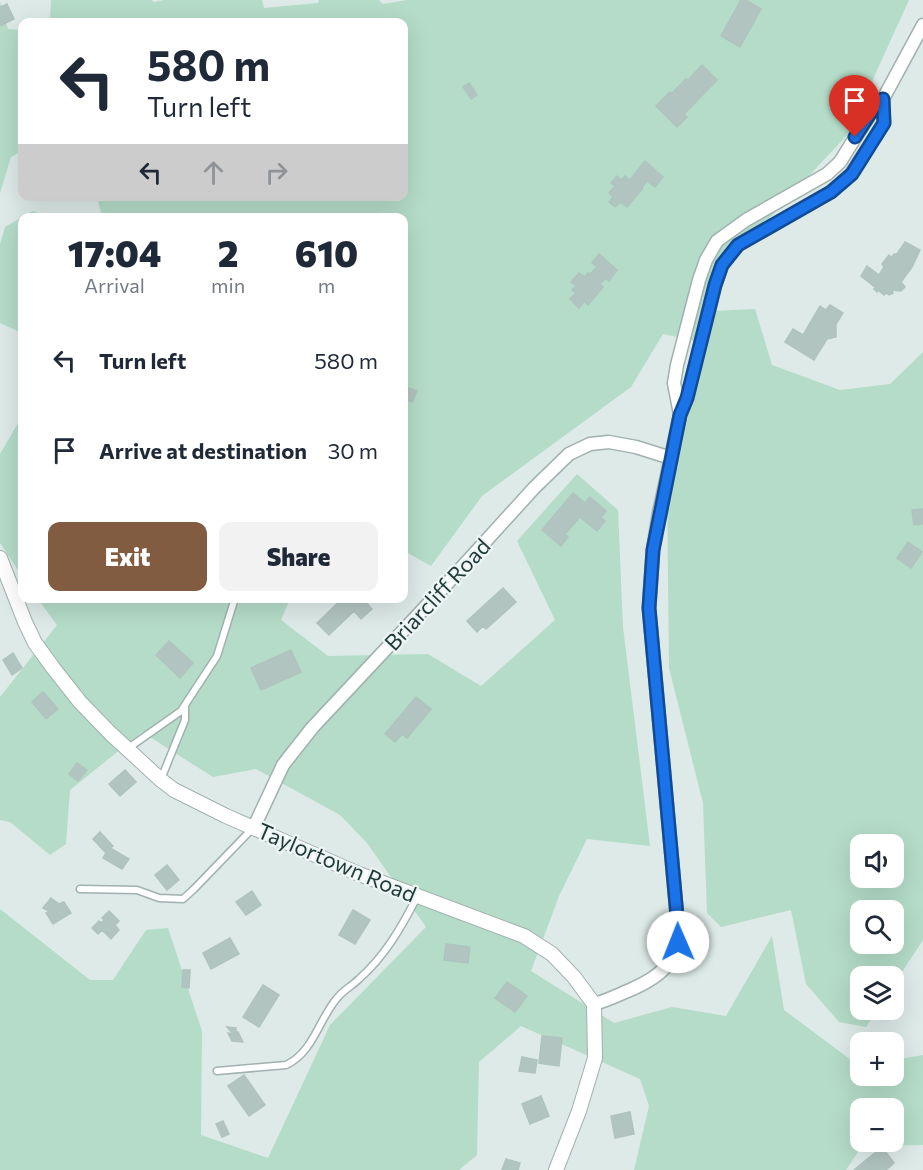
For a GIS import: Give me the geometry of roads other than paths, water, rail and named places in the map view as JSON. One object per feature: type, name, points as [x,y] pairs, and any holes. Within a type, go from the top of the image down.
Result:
[{"type":"street","points":[[680,415],[674,383],[677,365],[701,273],[717,241],[746,220],[827,174],[840,162],[873,109],[883,99],[923,25]]},
{"type":"street","points":[[556,1170],[579,1111],[595,1058],[594,1004],[655,978],[670,962],[678,942],[649,608],[653,550],[671,458],[680,415],[687,398],[718,277],[722,265],[738,245],[819,199],[845,181],[856,168],[884,123],[883,99]]},
{"type":"street","points":[[811,184],[819,199]]},
{"type":"street","points":[[701,273],[718,277]]},
{"type":"street","name":"Briarcliff Road","points":[[254,827],[283,765],[312,728],[534,488],[569,454],[590,444],[609,442],[636,447],[671,458]]},
{"type":"street","name":"Taylortown Road","points":[[0,558],[18,600]]},
{"type":"street","name":"Taylortown Road","points":[[19,603],[36,643],[80,702],[127,750],[161,780],[200,803],[359,874],[524,936],[552,954],[574,977],[594,1004]]},
{"type":"lane","points":[[127,750],[181,711],[217,657],[233,603]]},
{"type":"lane","points":[[161,780],[185,720],[185,705]]},
{"type":"lane","points":[[80,889],[137,890],[159,898],[183,899],[254,827]]},
{"type":"lane","points":[[217,1071],[286,1065],[293,1062],[309,1044],[338,997],[360,978],[391,945],[417,897]]}]
